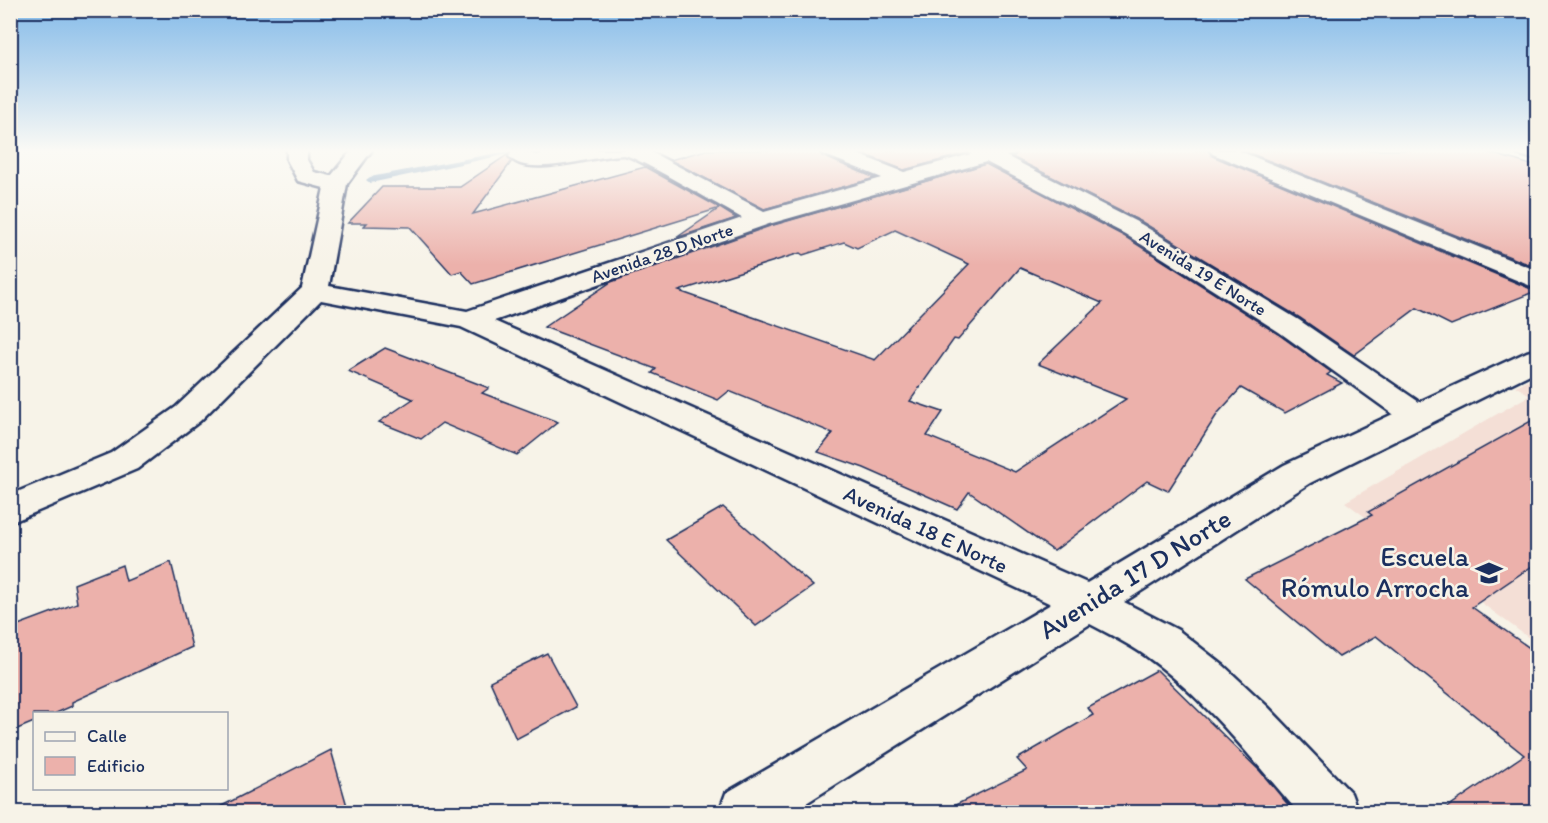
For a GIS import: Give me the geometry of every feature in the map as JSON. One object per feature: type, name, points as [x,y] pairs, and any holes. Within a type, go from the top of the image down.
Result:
[{"type":"street","points":[[10,510],[124,461],[188,414],[315,291],[335,188]]},
{"type":"street","points":[[704,188],[761,219]]},
{"type":"street","name":"Avenida 28 D Norte","points":[[315,291],[469,320],[761,219],[865,188]]},
{"type":"street","name":"Avenida 19 E Norte","points":[[1059,188],[1133,229],[1289,326],[1416,415]]},
{"type":"street","points":[[1313,188],[1538,281]]},
{"type":"street","name":"Avenida 18 E Norte","points":[[469,320],[1089,603],[1162,643],[1250,722],[1332,813]]},
{"type":"street","name":"Avenida 17 D Norte","points":[[745,813],[1297,474],[1538,358]]},
{"type":"shaded area","name":"Escuela Rómulo Arrocha","points":[[1537,377],[1537,644],[1345,502],[1530,395],[1515,386]]},
{"type":"building","points":[[381,188],[492,188],[473,214],[567,188],[684,188],[720,208],[473,284],[461,271],[452,274],[410,227],[364,226],[367,223],[348,223]]},
{"type":"building","points":[[724,188],[838,188],[764,209]]},
{"type":"building","points":[[901,188],[1033,188],[1124,236],[1278,334],[1331,372],[1327,375],[1342,383],[1285,413],[1241,388],[1218,413],[1168,491],[1147,481],[1054,551],[969,492],[957,509],[864,468],[818,452],[833,433],[729,391],[718,400],[652,373],[656,369],[544,327],[611,282],[770,226]],"holes":[[[895,230],[969,264],[875,360],[679,291],[800,253],[803,255],[844,242],[857,248]],[[1020,268],[1102,303],[1038,364],[1126,399],[1015,472],[927,436],[943,412],[910,401],[954,339],[958,340]]]},
{"type":"building","points":[[1075,188],[1290,188],[1536,291],[1451,325],[1417,308],[1354,355],[1300,318],[1142,222]]},
{"type":"building","points":[[1338,188],[1538,188],[1538,268]]},
{"type":"building","points":[[720,208],[736,218],[676,238]]},
{"type":"building","points":[[385,348],[489,388],[482,393],[558,422],[517,455],[442,423],[421,439],[379,422],[413,399],[348,371]]},
{"type":"building","points":[[1538,417],[1538,562],[1472,607],[1538,654],[1538,813],[1439,813],[1524,755],[1376,636],[1339,657],[1245,579],[1372,515],[1368,512]]},
{"type":"building","points":[[723,507],[813,586],[756,626],[666,540]]},
{"type":"building","points":[[171,562],[192,647],[72,702],[72,706],[58,712],[33,712],[33,722],[10,732],[10,628],[77,603],[74,584],[122,565],[126,581]]},
{"type":"building","points":[[547,653],[576,707],[516,739],[490,681]]},
{"type":"building","points":[[1157,670],[1260,771],[1295,813],[939,813],[1027,770],[1017,759],[1093,715],[1088,708]]},
{"type":"building","points":[[331,750],[349,813],[208,813]]},
{"type":"place","name":"Escuela Rómulo Arrocha","points":[[1489,573]]}]
